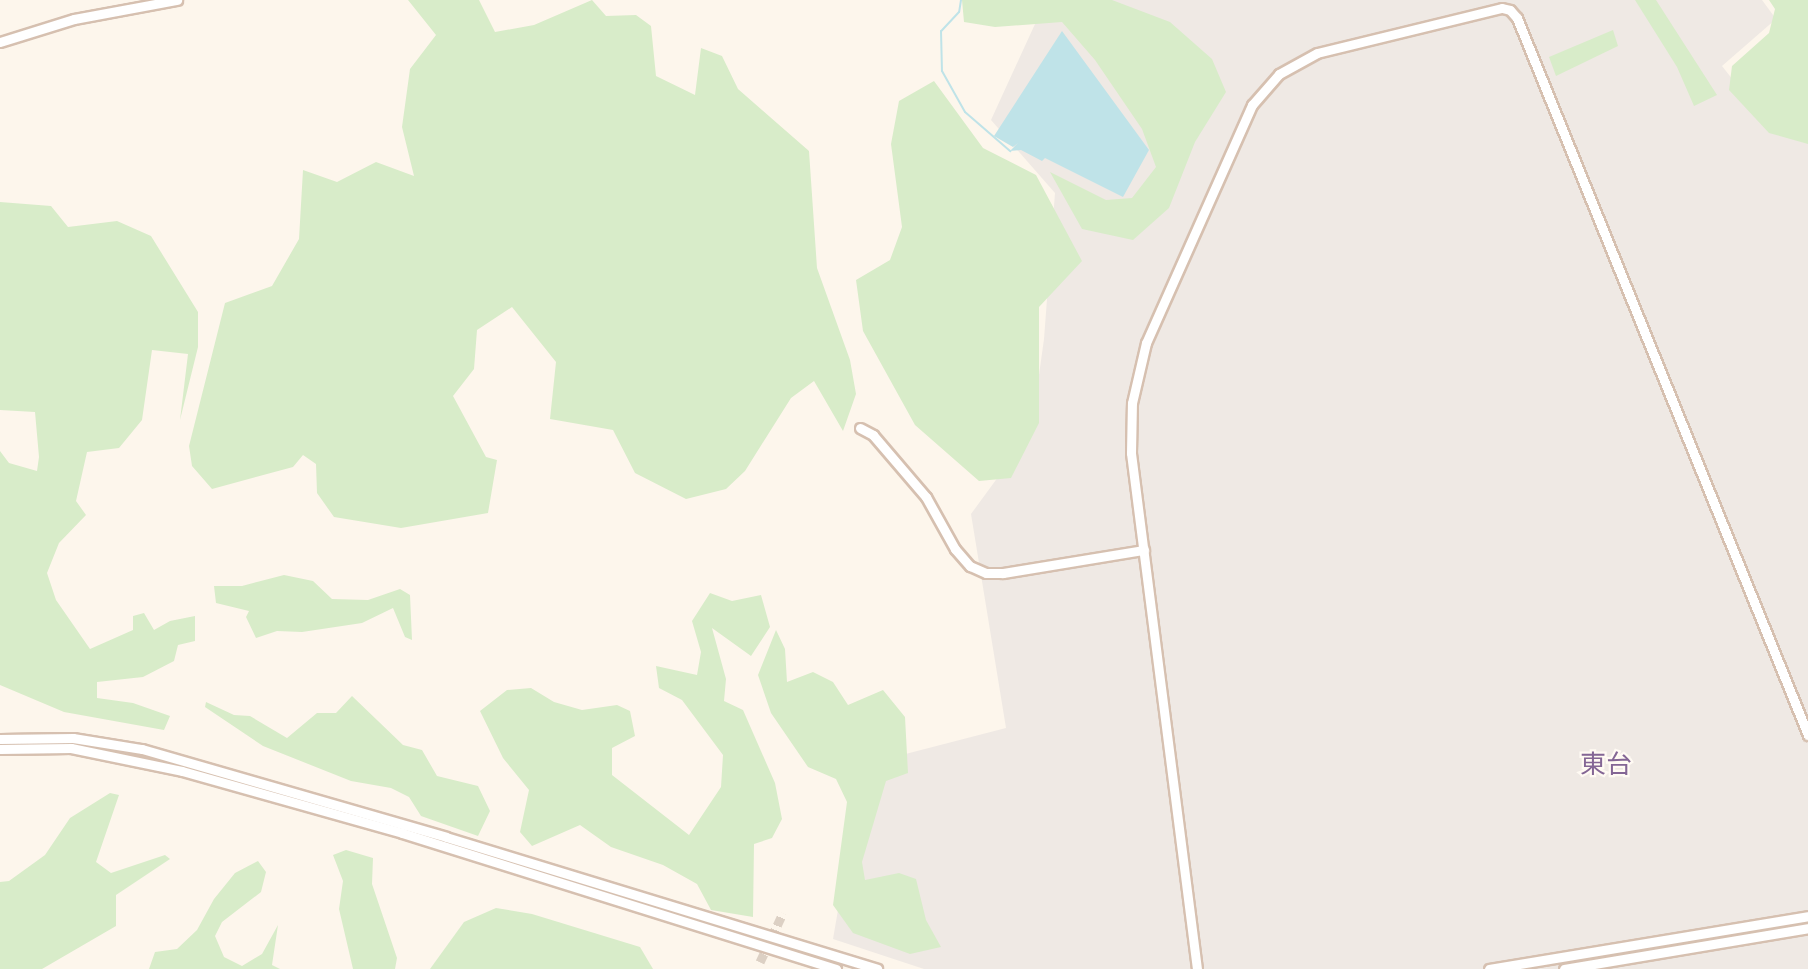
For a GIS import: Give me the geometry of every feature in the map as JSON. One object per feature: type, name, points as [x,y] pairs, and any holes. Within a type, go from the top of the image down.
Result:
[{"type":"street","points":[[0,42],[74,19],[177,0]]},
{"type":"street","points":[[1197,969],[1144,550],[1131,421],[1140,364],[1252,105],[1279,74],[1317,53],[1488,11],[1510,10],[1517,18],[1808,735]]},
{"type":"street","points":[[860,428],[873,435],[926,497],[970,566],[986,573],[1003,573],[1144,550]]},
{"type":"street","points":[[0,739],[73,738],[142,749],[446,837],[877,969]]},
{"type":"street","points":[[0,749],[80,749],[182,771],[402,833],[836,969]]},
{"type":"street","points":[[1490,969],[1808,916]]},
{"type":"street","points":[[1564,969],[1808,928]]},
{"type":"shaded area","points":[[1046,0],[1762,0],[1776,19],[1722,66],[1770,127],[1808,135],[1808,969],[924,969],[833,939],[863,765],[1006,728],[971,514],[1031,432],[1044,339],[1055,193],[991,120]]},
{"type":"green space","points":[[408,0],[479,0],[495,32],[534,25],[592,0],[606,16],[636,15],[651,26],[656,76],[695,95],[701,48],[722,56],[738,89],[809,151],[817,268],[850,360],[856,394],[843,431],[814,381],[791,398],[745,471],[726,489],[686,499],[635,473],[613,430],[550,419],[556,362],[512,307],[477,330],[474,369],[453,396],[486,457],[497,460],[488,513],[401,528],[334,517],[317,493],[316,464],[303,455],[293,467],[212,489],[192,466],[189,446],[225,303],[272,286],[299,239],[303,170],[337,182],[376,162],[414,176],[402,127],[410,69],[436,35]]},
{"type":"green space","points":[[962,0],[1112,0],[1170,22],[1212,59],[1226,92],[1195,142],[1169,208],[1133,240],[1082,229],[1050,172],[1106,200],[1132,198],[1156,167],[1142,129],[1095,60],[1062,22],[995,27],[964,22]]},
{"type":"green space","points":[[1635,0],[1656,0],[1717,95],[1694,106],[1677,67]]},
{"type":"green space","points":[[1769,0],[1808,0],[1808,144],[1769,133],[1729,90],[1732,66],[1769,33],[1775,9]]},
{"type":"green space","points":[[1613,30],[1618,46],[1556,76],[1549,57]]},
{"type":"green space","points":[[934,81],[983,148],[1036,175],[1082,261],[1039,307],[1039,423],[1011,478],[979,481],[915,425],[863,331],[856,280],[890,260],[902,227],[891,144],[899,101]]},
{"type":"green space","points":[[0,202],[51,206],[68,227],[117,221],[151,236],[198,312],[198,347],[180,420],[188,354],[152,350],[142,420],[119,448],[87,452],[76,501],[86,515],[59,543],[47,573],[56,600],[90,649],[133,630],[133,616],[144,613],[154,630],[170,621],[195,616],[195,641],[178,645],[174,661],[143,677],[97,682],[97,698],[133,703],[170,716],[164,730],[64,712],[0,685],[0,451],[9,463],[37,471],[39,457],[35,412],[0,410]]},
{"type":"green space","points":[[284,575],[313,581],[332,599],[368,600],[400,589],[410,595],[412,640],[405,637],[393,608],[362,623],[302,632],[277,631],[256,638],[246,617],[249,611],[216,603],[214,586],[242,586]]},
{"type":"green space","points":[[710,593],[732,601],[761,595],[770,627],[751,656],[712,628],[726,679],[724,701],[743,710],[775,783],[782,819],[772,838],[754,844],[753,917],[711,910],[697,884],[663,865],[611,847],[580,825],[532,846],[520,832],[529,790],[503,758],[480,711],[507,690],[531,688],[554,702],[582,710],[617,705],[630,711],[635,736],[612,748],[612,775],[689,835],[721,787],[723,755],[682,700],[659,688],[656,666],[697,675],[701,652],[692,621]]},
{"type":"green space","points":[[776,630],[785,649],[787,682],[813,672],[833,682],[848,705],[883,690],[905,717],[908,773],[886,781],[862,862],[865,880],[899,873],[916,879],[926,920],[941,947],[910,954],[853,933],[833,905],[847,802],[836,779],[808,767],[771,713],[758,675]]},
{"type":"green space","points":[[352,696],[403,745],[422,750],[437,776],[478,786],[490,811],[478,836],[421,816],[409,797],[391,788],[351,781],[263,746],[205,707],[206,702],[234,715],[250,716],[287,738],[317,713],[336,713]]},
{"type":"green space","points":[[110,793],[119,795],[96,862],[111,873],[165,855],[170,859],[116,895],[116,926],[42,969],[0,969],[0,882],[9,881],[45,855],[70,818]]},
{"type":"green space","points":[[346,850],[373,858],[372,884],[397,958],[395,969],[353,969],[339,909],[343,881],[333,855]]},
{"type":"green space","points":[[258,861],[266,872],[261,892],[222,922],[215,936],[224,957],[242,966],[262,954],[278,925],[272,965],[280,969],[149,969],[155,952],[177,949],[197,930],[214,899],[235,873]]},
{"type":"green space","points":[[496,908],[532,914],[640,947],[653,969],[430,969],[464,922]]},
{"type":"water","points":[[1062,31],[1149,150],[1123,197],[1045,158],[1042,161],[1021,150],[1010,151],[1018,143],[1013,147],[994,136]]},
{"type":"waterway","points":[[961,0],[959,12],[941,31],[942,71],[965,112],[1010,151]]},
{"type":"tunnel","points":[[760,962],[783,913]]},
{"type":"district","name":"東台","points":[[1606,765]]}]
